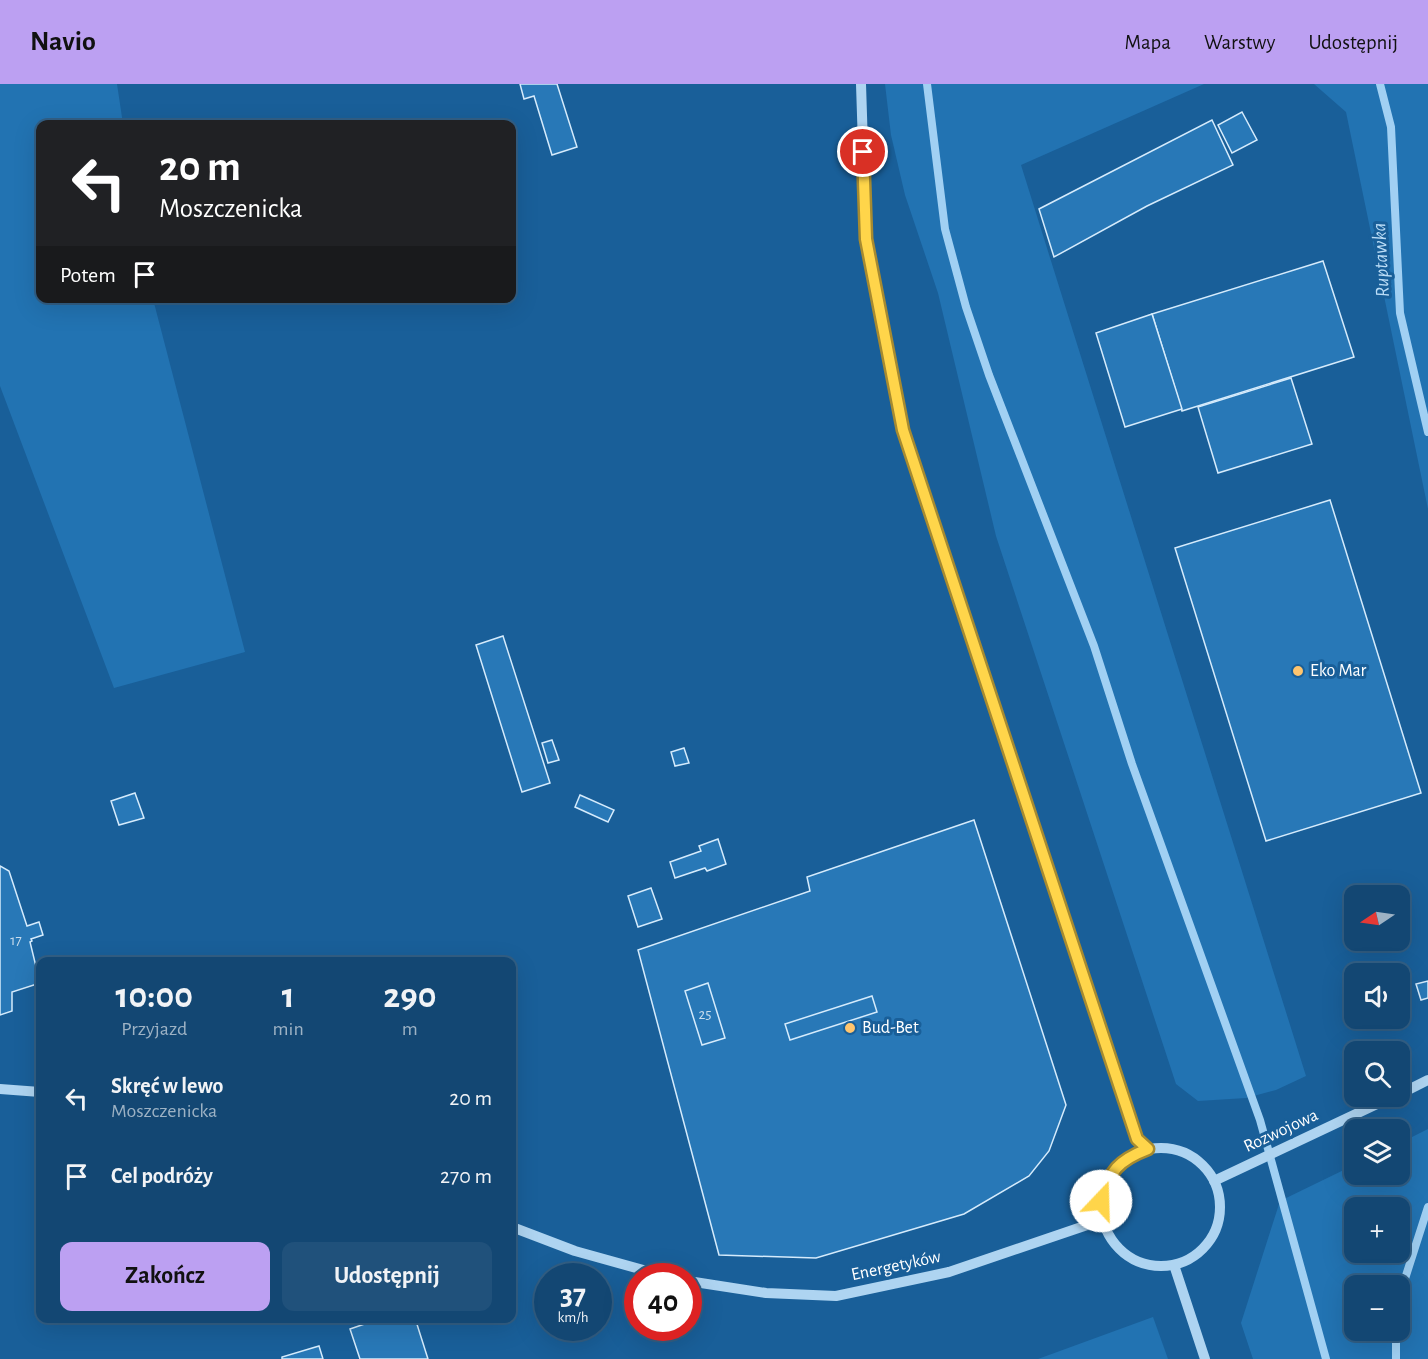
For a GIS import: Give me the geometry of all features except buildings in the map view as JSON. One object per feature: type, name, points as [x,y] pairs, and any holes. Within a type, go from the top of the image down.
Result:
[{"type":"street","points":[[861,84],[866,239],[903,430],[1137,1139],[1148,1149]]},
{"type":"street","points":[[1410,1089],[1428,1080]]},
{"type":"street","points":[[0,1089],[36,1092]]},
{"type":"street","name":"Rozwojowa","points":[[1214,1181],[1371,1107]]},
{"type":"street","points":[[1168,1148],[1186,1154],[1203,1165],[1214,1181],[1220,1198],[1219,1216],[1214,1233],[1204,1248],[1190,1259],[1173,1265],[1155,1266],[1137,1262],[1121,1252],[1110,1237],[1102,1220],[1101,1201],[1106,1183],[1116,1167],[1130,1155],[1148,1149],[1168,1148]]},
{"type":"street","name":"Energetyków","points":[[702,1283],[766,1293],[836,1296],[949,1272],[1102,1220]]},
{"type":"street","points":[[516,1229],[575,1251],[624,1265]]},
{"type":"street","points":[[1173,1265],[1205,1359]]},
{"type":"shaded area","points":[[0,84],[117,84],[122,120],[36,120],[36,303],[154,303],[245,652],[114,688],[0,386]]},
{"type":"shaded area","points":[[885,84],[1204,84],[1021,165],[1306,1076],[1276,1090],[1246,1098],[1198,1101],[1176,1084],[996,536],[938,293],[905,195],[891,135]]},
{"type":"shaded area","points":[[1314,84],[1428,84],[1428,509],[1346,112]]},
{"type":"shaded area","points":[[1428,1129],[1428,1359],[1253,1359],[1241,1323],[1280,1201],[1344,1170],[1344,1185],[1410,1185],[1410,1138]]},
{"type":"shaded area","points":[[1153,1317],[1168,1359],[1038,1359]]},
{"type":"waterway","points":[[927,84],[945,229],[966,307],[989,375],[1094,646],[1132,764],[1260,1120],[1326,1359]]},
{"type":"waterway","name":"Ruptawka","points":[[1380,84],[1391,127],[1400,313],[1428,432]]},
{"type":"waterway","name":"Ruptawka","points":[[1406,1275],[1428,1207]]},
{"type":"waterway","name":"Ruptawka","points":[[1396,1341],[1396,1359]]},
{"type":"place","name":"Eko Mar","points":[[1298,671]]},
{"type":"place","name":"Bud-Bet","points":[[850,1028]]},
{"type":"route","points":[[863,152],[866,239],[903,430],[1137,1139],[1148,1149],[1130,1155],[1116,1167],[1106,1183],[1101,1201]]}]
